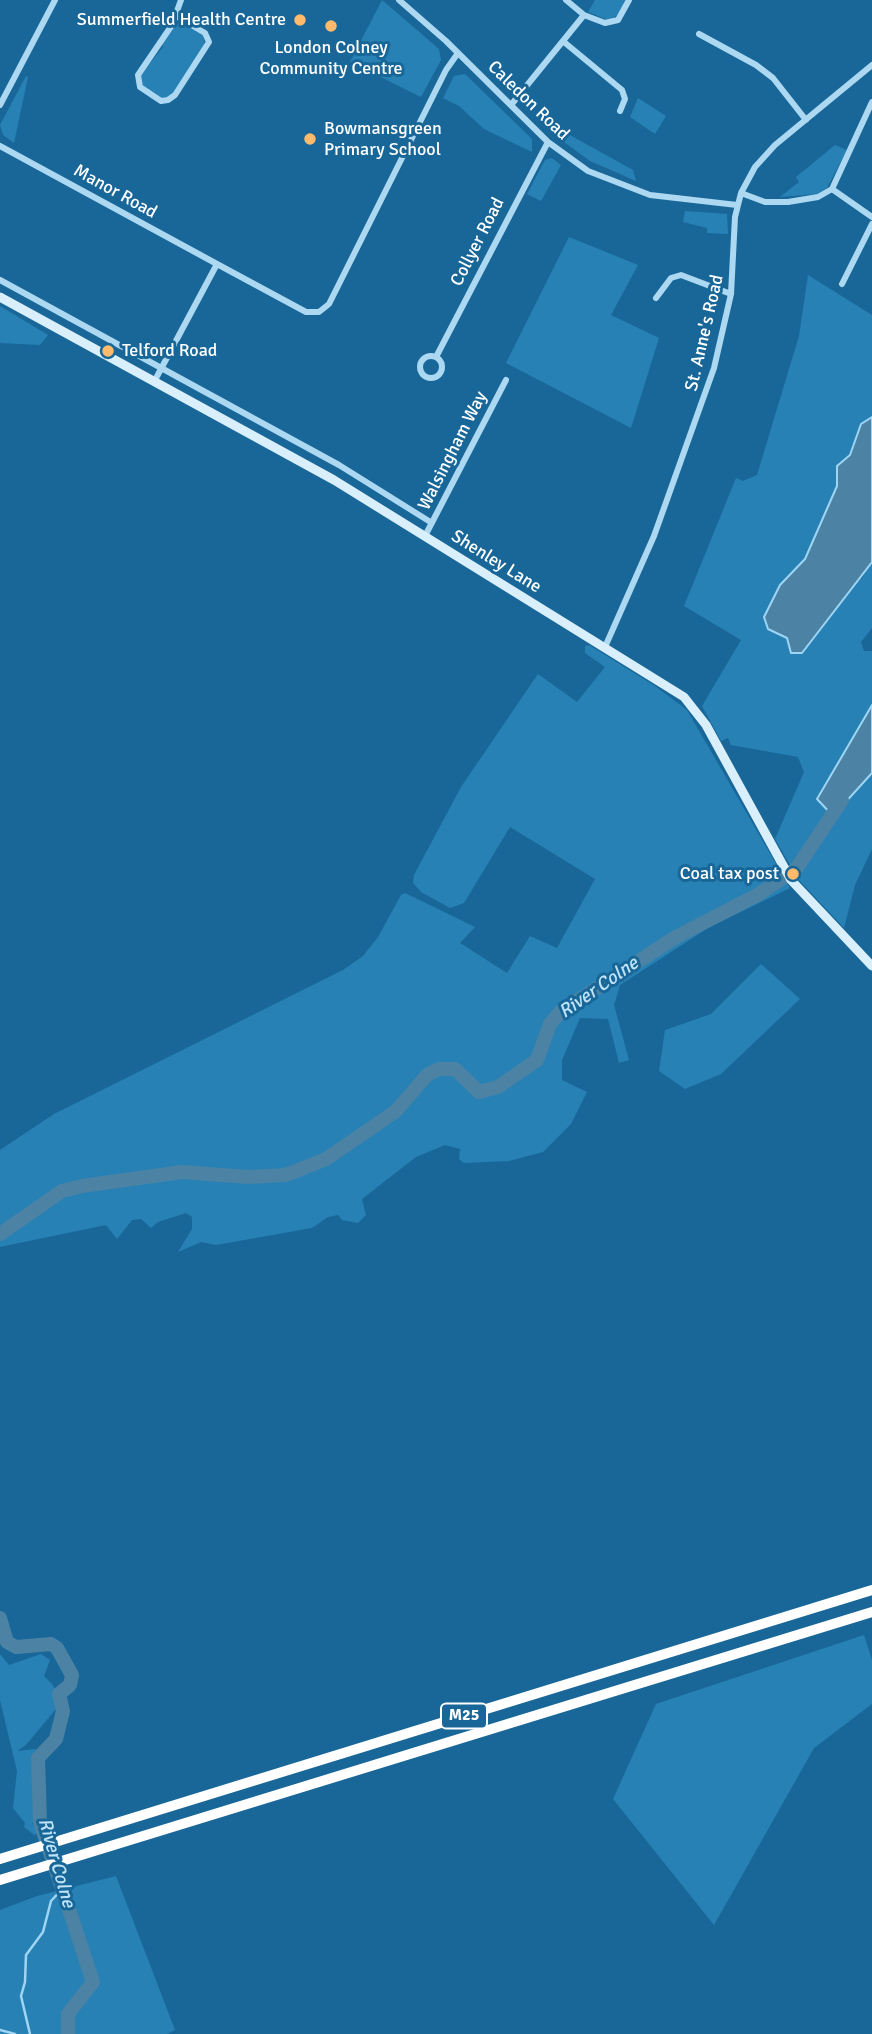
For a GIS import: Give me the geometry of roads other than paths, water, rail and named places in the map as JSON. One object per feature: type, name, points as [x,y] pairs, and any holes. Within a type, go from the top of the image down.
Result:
[{"type":"highway","name":"M25","points":[[0,1859],[872,1590]]},
{"type":"highway","name":"M25","points":[[0,1880],[872,1612]]},
{"type":"main road","name":"Shenley Lane","points":[[0,297],[334,480],[605,647],[692,705],[706,725],[778,861],[791,880],[872,966]]},
{"type":"street","points":[[0,105],[55,0]]},
{"type":"street","points":[[176,16],[205,33],[209,42],[175,95],[161,101],[139,87],[138,75],[176,16],[181,0]]},
{"type":"street","name":"Caledon Road","points":[[399,0],[458,52],[548,142],[588,170],[634,191],[671,200],[737,205]]},
{"type":"street","points":[[407,6],[412,0]]},
{"type":"street","points":[[566,0],[584,15],[601,22],[615,22],[629,0]]},
{"type":"street","points":[[511,105],[584,15]]},
{"type":"street","points":[[699,34],[756,65],[773,78],[806,120]]},
{"type":"street","points":[[564,42],[622,90],[625,99],[620,111]]},
{"type":"street","points":[[154,382],[217,264],[306,312],[324,309],[446,70],[458,52]]},
{"type":"street","name":"St. Anne's Road","points":[[605,647],[654,536],[698,419],[717,357],[731,294],[737,205],[741,193],[763,157],[871,68]]},
{"type":"street","points":[[741,193],[765,202],[788,202],[818,197],[832,189],[872,103]]},
{"type":"street","name":"Collyer Road","points":[[436,357],[548,142]]},
{"type":"street","name":"Manor Road","points":[[0,146],[217,264]]},
{"type":"street","points":[[832,189],[872,217]]},
{"type":"street","points":[[842,284],[872,224]]},
{"type":"street","points":[[656,298],[674,276],[685,275],[731,294]]},
{"type":"street","name":"Shenley Lane","points":[[0,280],[339,465],[432,523]]},
{"type":"street","name":"Walsingham Way","points":[[425,537],[506,380]]},
{"type":"waterway","name":"River Colne","points":[[0,1234],[62,1191],[82,1186],[182,1172],[248,1177],[286,1175],[326,1159],[396,1111],[427,1075],[439,1069],[455,1069],[479,1092],[498,1087],[537,1060],[550,1024],[560,1012],[676,937],[759,894],[796,869],[842,800]]},
{"type":"waterway","name":"River Colne","points":[[0,1618],[7,1642],[16,1647],[51,1644],[57,1648],[72,1675],[70,1685],[59,1694],[63,1711],[56,1739],[38,1758],[40,1822],[93,1982],[68,2014],[68,2034]]},
{"type":"waterway","points":[[30,2034],[21,1996],[25,1982],[26,1955],[43,1932],[51,1901],[63,1888]]},
{"type":"waterway","points":[[0,2030],[15,2034]]},
{"type":"place","name":"Summerfield Health Centre","points":[[300,20]]},
{"type":"place","name":"London Colney Community Centre","points":[[331,26]]},
{"type":"place","name":"Bowmansgreen Primary School","points":[[310,139]]},
{"type":"place","name":"Telford Road","points":[[108,351]]},
{"type":"place","name":"Coal tax post","points":[[793,874]]}]
